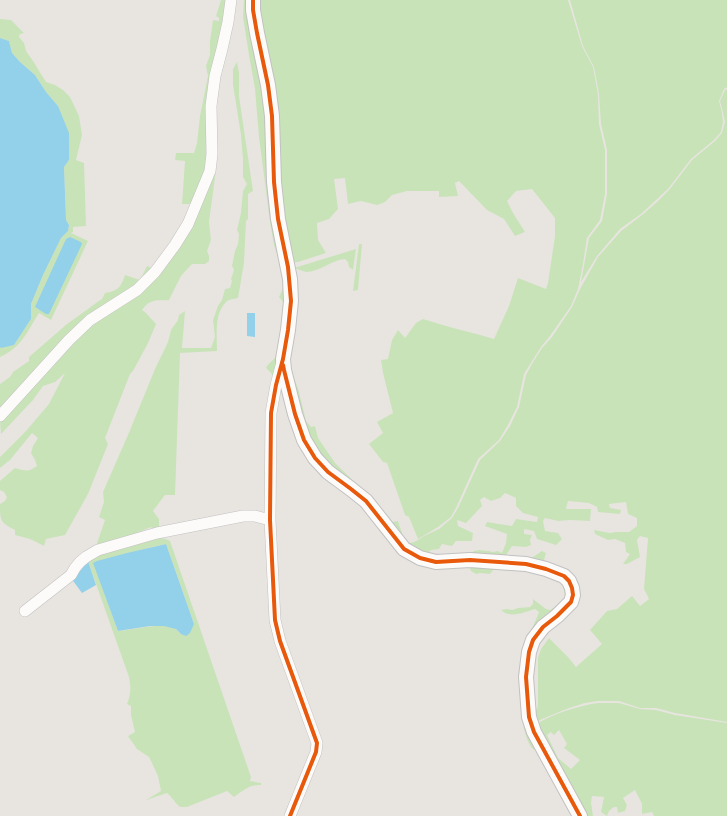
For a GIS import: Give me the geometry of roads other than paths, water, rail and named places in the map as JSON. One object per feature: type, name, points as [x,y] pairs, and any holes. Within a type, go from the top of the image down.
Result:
[{"type":"street","points":[[0,416],[68,340],[90,320],[142,286],[175,245],[188,224],[210,171],[212,154],[211,106],[215,76],[228,22],[230,0]]},
{"type":"street","points":[[253,0],[255,26],[268,85],[272,116],[274,182],[278,219],[290,279],[291,301],[283,359],[271,413],[270,520],[274,620],[280,641],[317,743],[316,752],[290,816]]},
{"type":"street","points":[[283,359],[284,370],[295,414],[304,440],[328,472],[366,501],[404,549],[420,558],[436,562],[470,560],[526,564],[560,574],[569,581],[573,595],[571,602],[543,627],[533,640],[529,652],[526,677],[529,717],[534,732],[580,816]]},
{"type":"street","points":[[25,611],[71,575],[75,568],[86,557],[98,550],[157,533],[243,516],[255,516],[270,520]]},
{"type":"water","points":[[0,38],[9,41],[12,53],[35,75],[46,92],[58,106],[69,133],[69,160],[64,167],[66,220],[69,225],[68,231],[61,238],[43,275],[31,304],[31,319],[14,345],[1,348],[0,347]]},
{"type":"water","points":[[70,237],[81,242],[82,244],[49,314],[46,314],[35,307],[66,239]]},
{"type":"water","points":[[247,313],[255,313],[255,337],[247,336]]},
{"type":"water","points":[[166,544],[194,624],[190,633],[186,636],[181,634],[176,629],[164,626],[150,626],[118,631],[93,563]]},
{"type":"water","points":[[88,558],[96,585],[82,593],[71,578]]}]
